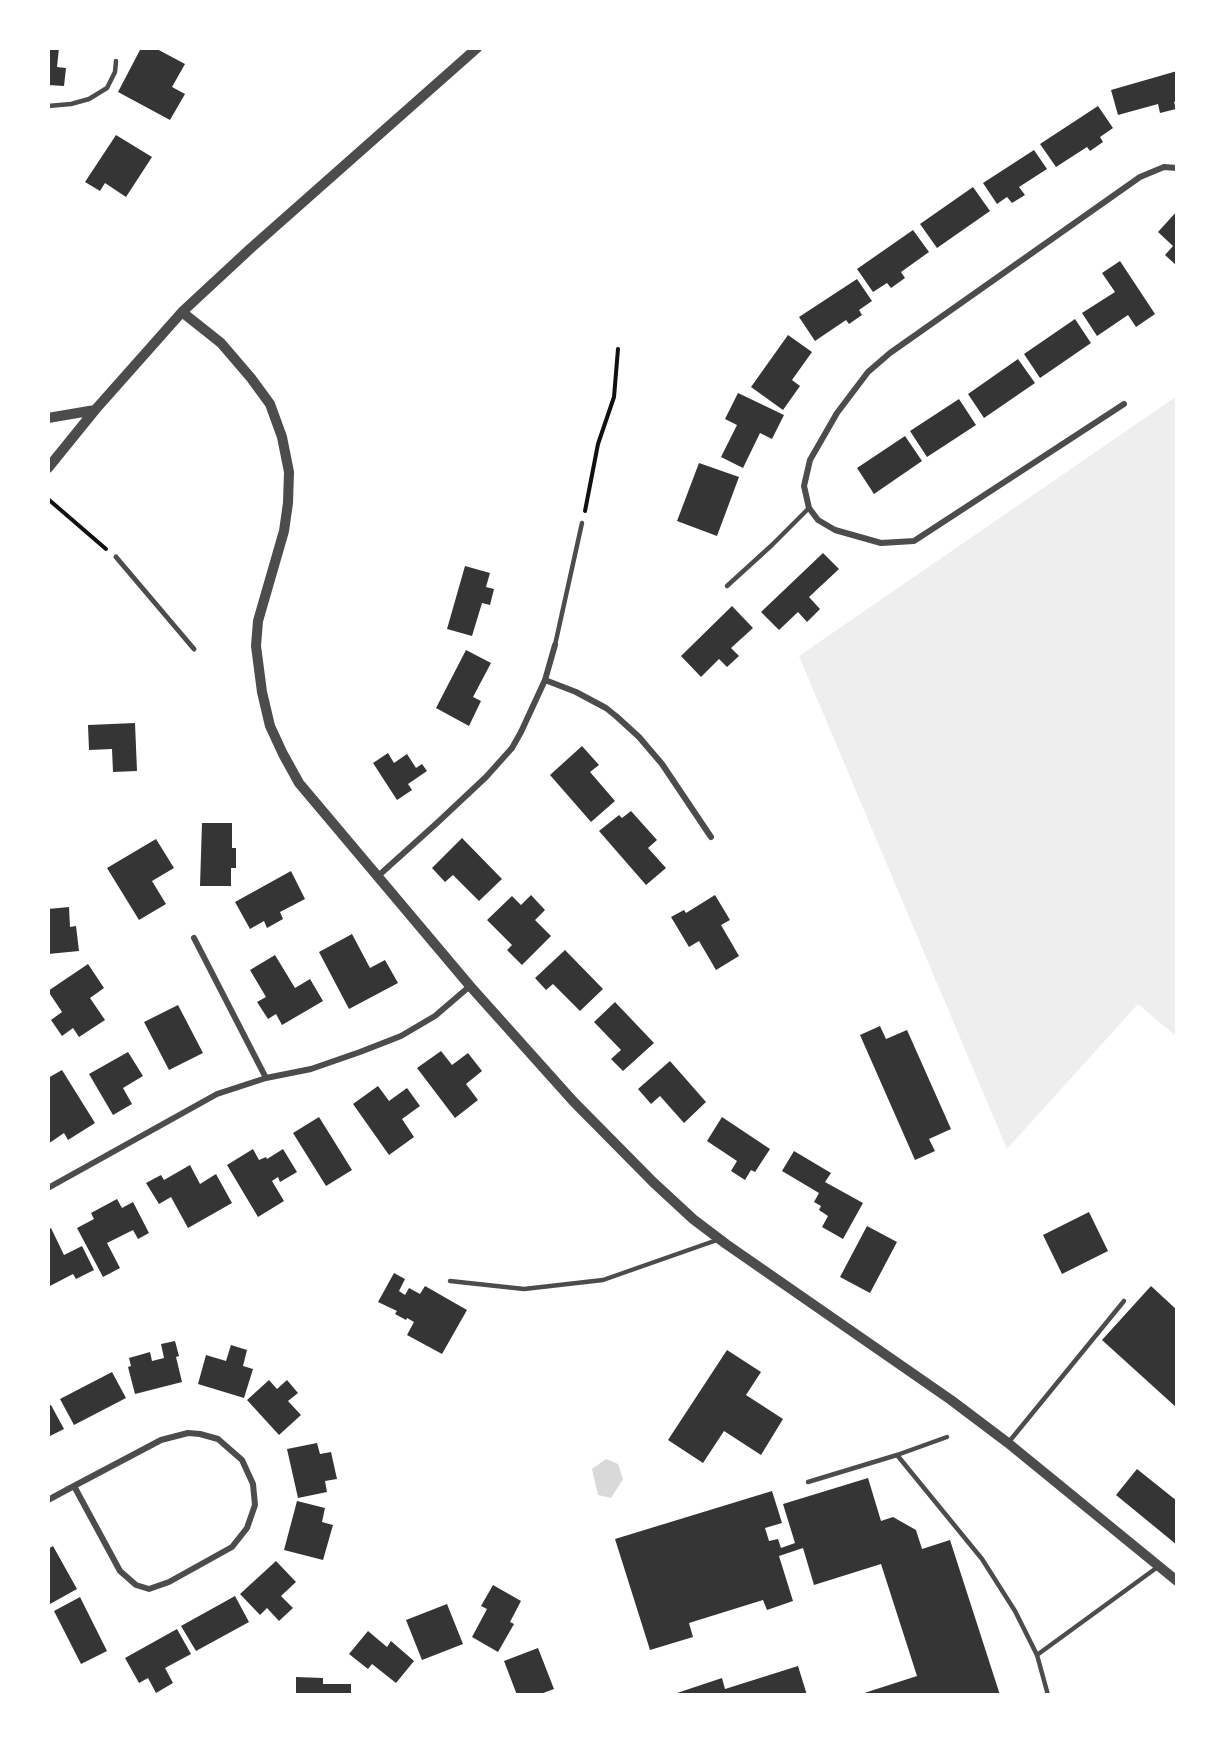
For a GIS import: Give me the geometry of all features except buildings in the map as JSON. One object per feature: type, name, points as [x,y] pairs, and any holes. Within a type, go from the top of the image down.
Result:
[{"type":"street","points":[[50,460],[182,312],[477,48]]},
{"type":"street","points":[[1124,404],[914,541],[881,543],[835,530],[818,520],[809,508],[804,486],[810,460],[837,413],[868,372],[890,353],[1140,177],[1164,167],[1177,168]]},
{"type":"street","points":[[182,312],[221,343],[252,378],[270,404],[282,437],[289,472],[288,503],[284,531],[258,621],[256,646],[262,692],[270,726],[299,783],[377,877],[573,1101],[653,1182],[719,1239],[951,1400],[1008,1443],[1177,1581]]},
{"type":"street","points":[[48,418],[96,410]]},
{"type":"street","points":[[116,557],[195,649]]},
{"type":"street","points":[[377,877],[437,824],[499,764],[517,740],[545,680],[555,645]]},
{"type":"street","points":[[545,680],[591,700],[616,716],[633,731],[662,764],[711,837]]},
{"type":"street","points":[[194,938],[267,1078]]},
{"type":"street","points":[[48,1188],[217,1094],[267,1078],[311,1069],[401,1036],[435,1016],[471,986]]},
{"type":"street","points":[[48,1500],[74,1486],[161,1440],[188,1434],[200,1434],[218,1439],[242,1460],[253,1484],[255,1505],[247,1528],[232,1547],[169,1582],[149,1589],[136,1585],[120,1571],[74,1486]]},
{"type":"lane","points":[[48,106],[71,104],[89,99],[107,88],[115,72],[116,61]]},
{"type":"lane","points":[[727,586],[809,508]]},
{"type":"lane","points":[[555,645],[582,524]]},
{"type":"lane","points":[[450,1281],[524,1289],[603,1280],[719,1239]]},
{"type":"lane","points":[[1008,1443],[1124,1301]]},
{"type":"lane","points":[[808,1482],[947,1437]]},
{"type":"lane","points":[[897,1455],[982,1558],[1015,1611],[1037,1655],[1048,1695]]},
{"type":"lane","points":[[1037,1655],[1159,1566]]},
{"type":"path","points":[[582,524],[598,444],[614,396],[618,349]]},
{"type":"path","points":[[48,499],[116,557]]},
{"type":"shaded area","points":[[1177,396],[1177,1037],[1138,1004],[1007,1149],[799,656]]},
{"type":"shaded area","points":[[606,1459],[618,1464],[623,1479],[611,1498],[598,1495],[592,1469]]}]
